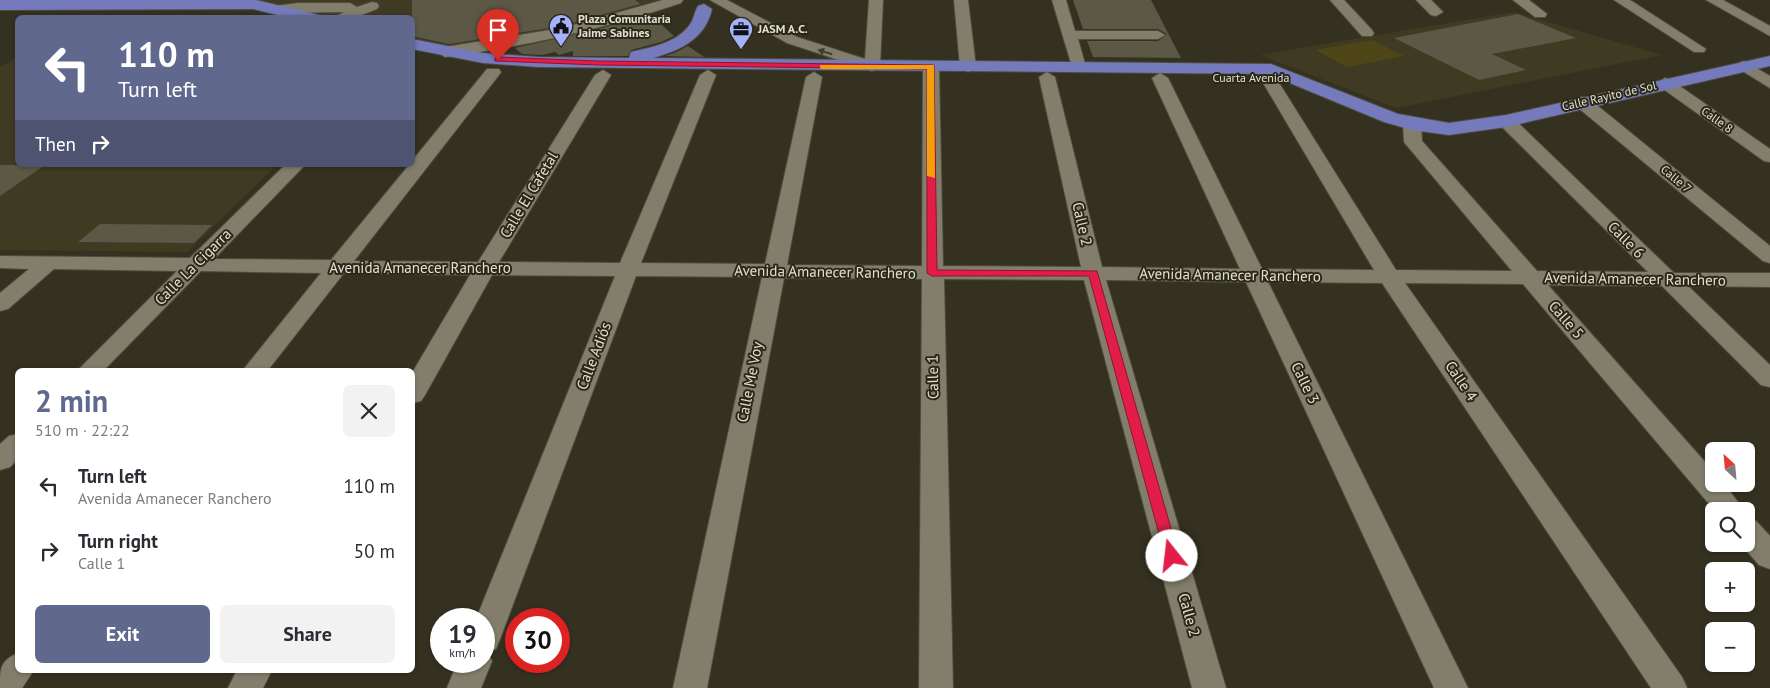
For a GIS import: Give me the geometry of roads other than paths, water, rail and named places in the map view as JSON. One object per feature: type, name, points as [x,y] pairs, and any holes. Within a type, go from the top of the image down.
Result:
[{"type":"main road","points":[[0,5],[230,4],[280,9],[302,15]]},
{"type":"main road","points":[[600,69],[683,41],[698,30],[710,5]]},
{"type":"main road","points":[[265,15],[280,9]]},
{"type":"main road","points":[[0,13],[216,13],[238,15]]},
{"type":"main road","name":"Cuarta Avenida","points":[[415,45],[446,52],[513,61],[600,69],[708,75],[931,72],[1048,77],[1160,78],[1264,74]]},
{"type":"main road","name":"Cuarta Avenida","points":[[415,60],[493,72],[600,69],[822,73],[872,66],[931,72],[968,66],[1078,67],[1264,74],[1295,79],[1412,124]]},
{"type":"main road","name":"Calle Rayito de Sol","points":[[1412,124],[1448,129],[1506,121],[1665,83],[1770,61]]},
{"type":"street","points":[[446,52],[541,38],[641,13],[676,0]]},
{"type":"street","points":[[688,0],[710,5],[792,40],[872,66],[876,0]]},
{"type":"street","points":[[961,0],[968,66]]},
{"type":"street","points":[[1060,0],[1078,67]]},
{"type":"street","points":[[1337,0],[1367,33]]},
{"type":"street","points":[[1423,0],[1436,12]]},
{"type":"street","points":[[1520,0],[1540,14]]},
{"type":"street","points":[[1622,0],[1699,49]]},
{"type":"street","points":[[1713,0],[1770,32]]},
{"type":"street","points":[[710,5],[720,19]]},
{"type":"street","points":[[280,9],[297,6],[325,12],[366,9]]},
{"type":"street","points":[[349,15],[366,9]]},
{"type":"street","points":[[1068,35],[1158,35]]},
{"type":"street","points":[[775,49],[822,73]]},
{"type":"street","points":[[1744,66],[1770,83]]},
{"type":"street","name":"Calle El Cafetal","points":[[415,390],[600,69]]},
{"type":"street","points":[[257,368],[493,72]]},
{"type":"street","name":"Calle 1","points":[[931,72],[936,688]]},
{"type":"street","name":"Calle Me Voy","points":[[690,688],[772,271],[822,73]]},
{"type":"street","name":"Calle 4","points":[[1264,74],[1390,278],[1670,688]]},
{"type":"street","name":"Calle Adiós","points":[[495,611],[628,270],[708,75]]},
{"type":"street","name":"Calle 2","points":[[1048,77],[1093,273],[1209,688]]},
{"type":"street","name":"Calle 3","points":[[1160,78],[1451,688]]},
{"type":"street","name":"Calle 8","points":[[1665,83],[1770,157]]},
{"type":"street","name":"Calle 7","points":[[1582,102],[1770,257]]},
{"type":"street","name":"Calle 6","points":[[1506,121],[1666,280],[1770,379]]},
{"type":"street","name":"Calle 5","points":[[1412,124],[1413,142],[1723,502]]},
{"type":"street","name":"Calle La Cigarra","points":[[92,368],[294,167]]},
{"type":"street","name":"Avenida Amanecer Ranchero","points":[[0,262],[628,270],[1093,273],[1390,278],[1770,280]]},
{"type":"street","points":[[0,304],[50,262]]},
{"type":"street","points":[[0,460],[15,446]]},
{"type":"street","points":[[1755,540],[1770,557]]},
{"type":"street","points":[[2,688],[15,672]]},
{"type":"street","points":[[245,688],[253,673]]},
{"type":"street","points":[[464,688],[470,673]]},
{"type":"place","name":"Plaza Comunitaria Jaime Sabines","points":[[561,47]]},
{"type":"place","name":"JASM A.C.","points":[[741,50]]}]
